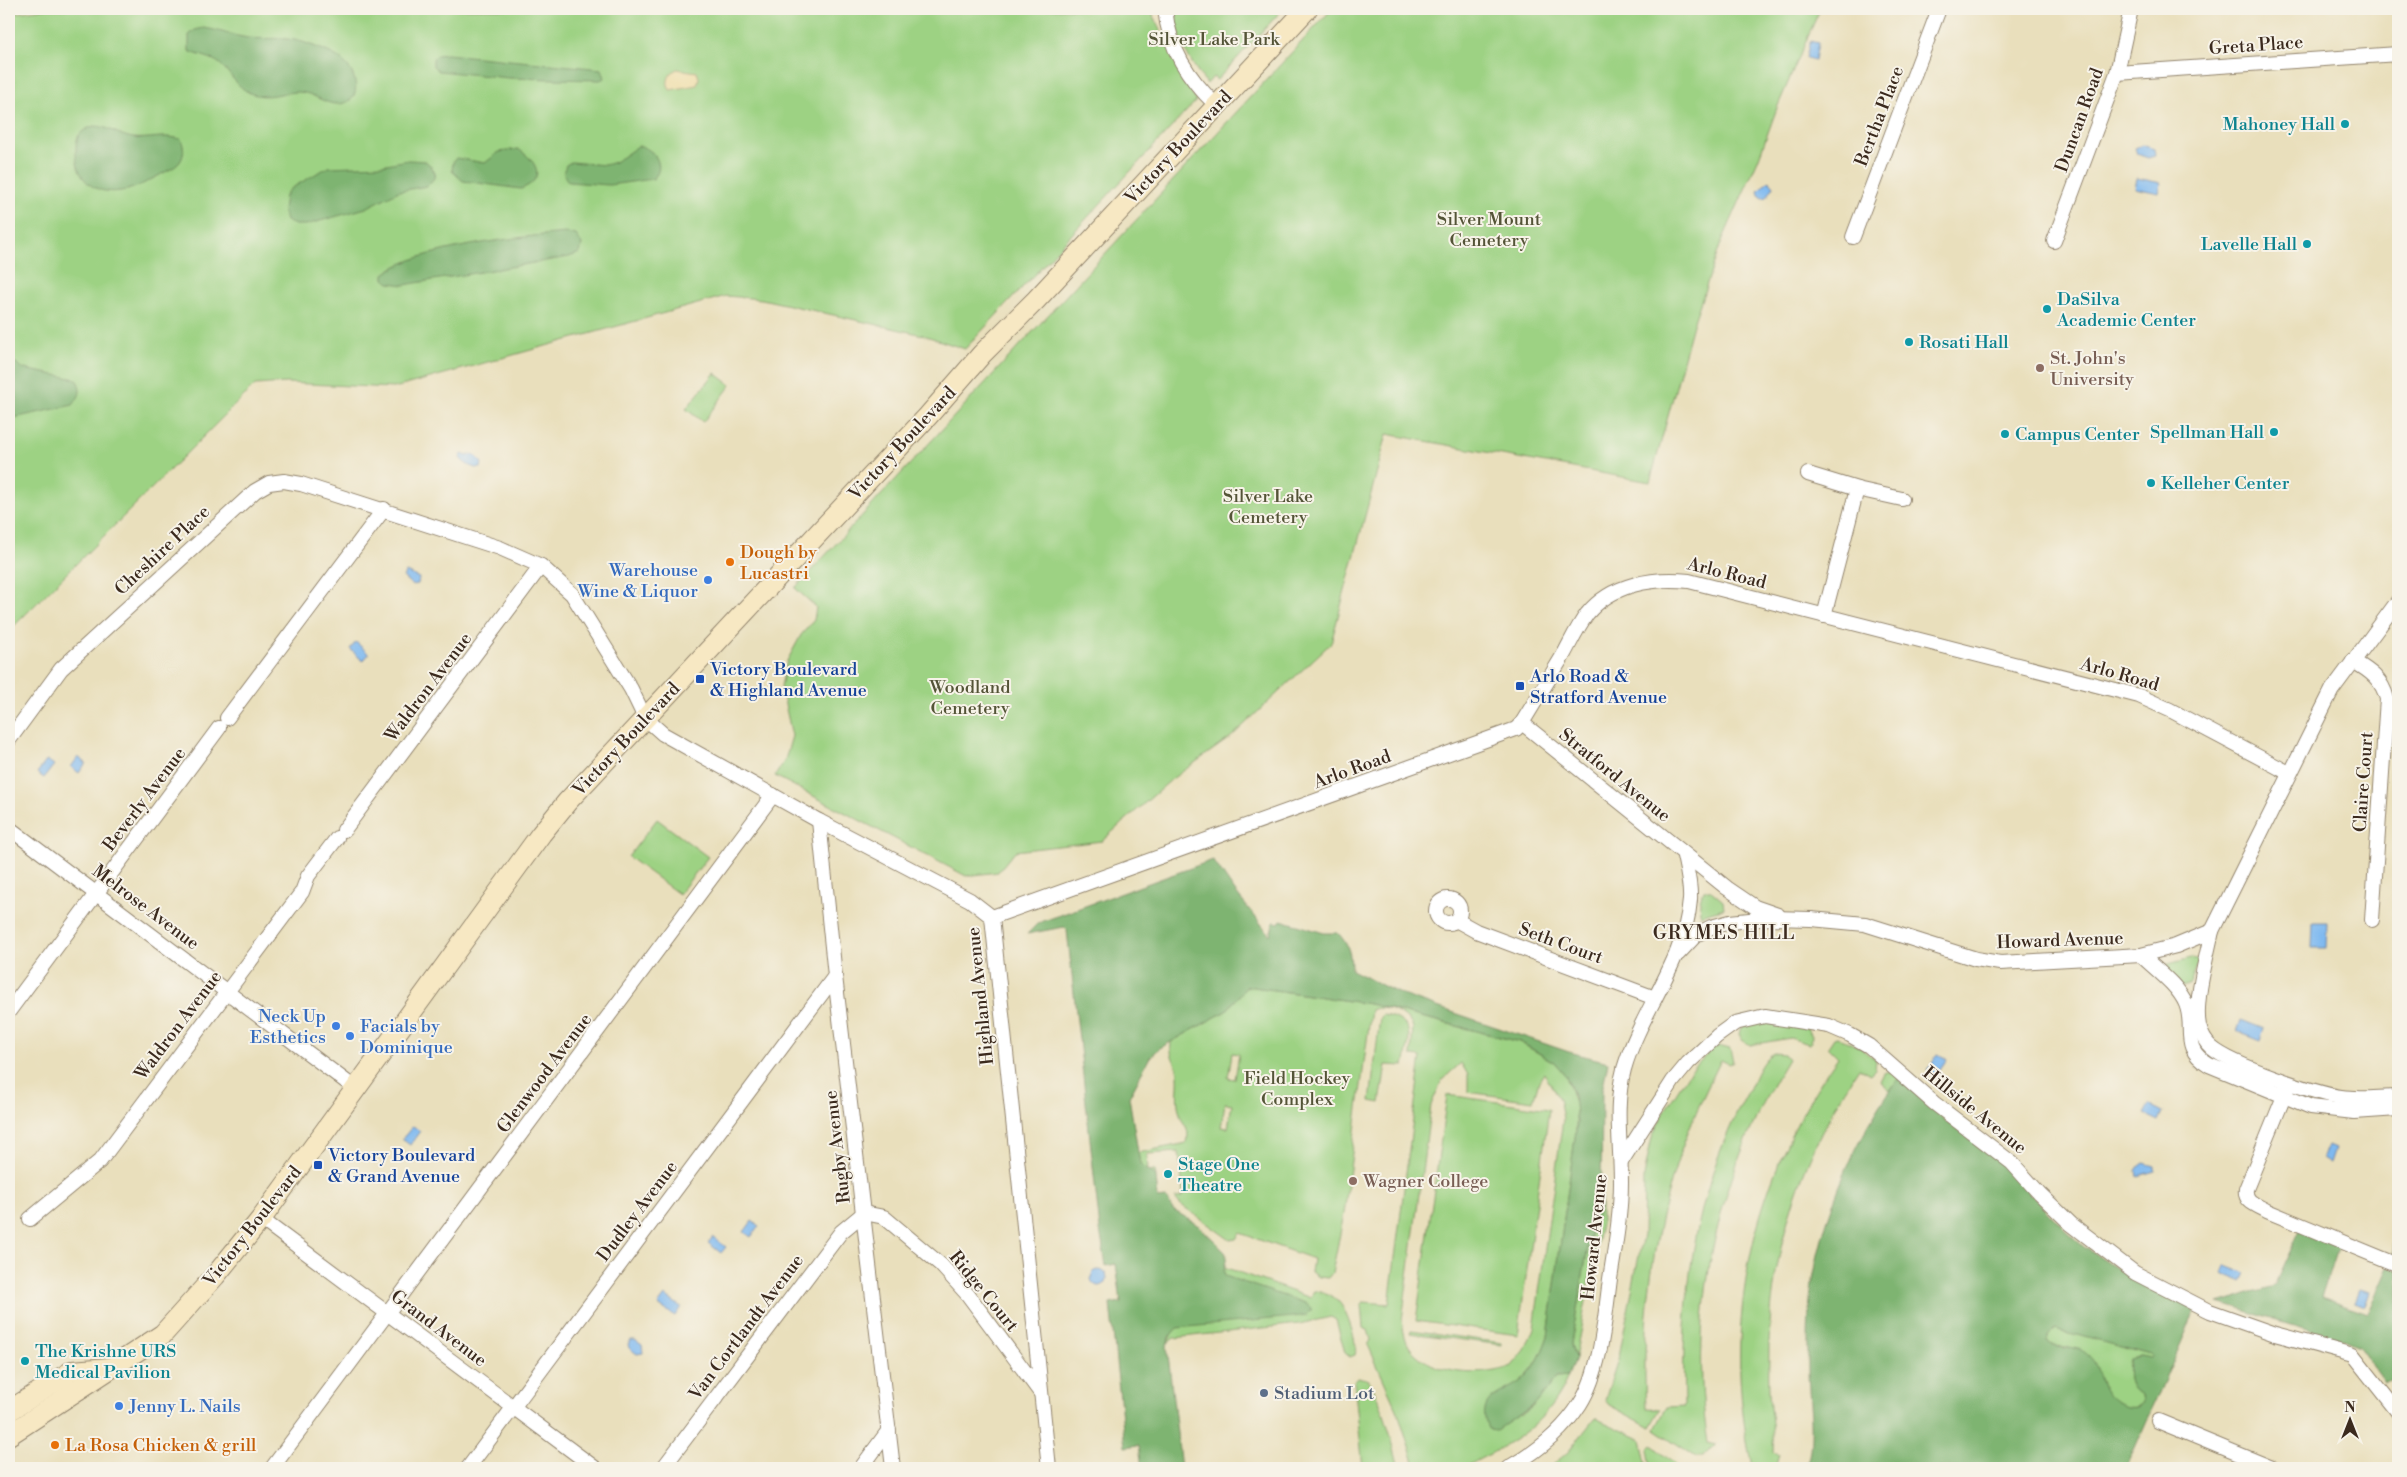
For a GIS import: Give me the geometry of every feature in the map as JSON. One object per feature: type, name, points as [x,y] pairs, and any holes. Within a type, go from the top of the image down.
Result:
[{"type":"main road","name":"Victory Boulevard","points":[[9,1435],[163,1334],[215,1276],[261,1219],[541,834],[645,718],[1307,9]]},
{"type":"main road","points":[[9,1411],[72,1371],[114,1367]]},
{"type":"street","points":[[1165,9],[1174,48],[1185,70],[1199,89],[1216,105]]},
{"type":"street","name":"Bertha Place","points":[[1853,237],[1939,9]]},
{"type":"street","name":"Duncan Road","points":[[2054,241],[2116,73],[2131,9]]},
{"type":"street","name":"Greta Place","points":[[2116,73],[2398,54]]},
{"type":"street","points":[[1808,474],[1857,489],[1902,499]]},
{"type":"street","name":"Cheshire Place","points":[[9,740],[61,669],[248,498],[269,483],[284,481],[301,484],[384,509],[500,548],[541,566],[572,594],[631,690],[645,718]]},
{"type":"street","points":[[1824,616],[1857,489]]},
{"type":"street","name":"Beverly Avenue","points":[[9,1011],[384,509]]},
{"type":"street","name":"Waldron Avenue","points":[[30,1219],[100,1161],[302,892],[308,876],[541,566]]},
{"type":"street","name":"Arlo Road","points":[[992,917],[1516,729],[1522,723],[1587,614],[1611,595],[1629,586],[1657,580],[1689,581],[2139,696],[2170,710],[2289,773]]},
{"type":"street","points":[[2398,601],[2332,690],[2212,931],[2193,1013],[2191,1046],[2202,1061],[2311,1107],[2398,1096]]},
{"type":"street","name":"Claire Court","points":[[2353,661],[2381,682],[2387,699],[2372,920]]},
{"type":"street","name":"Highland Avenue","points":[[645,718],[663,734],[819,821],[970,900],[992,917],[1049,1468]]},
{"type":"street","name":"Stratford Avenue","points":[[1522,723],[1684,856]]},
{"type":"street","name":"Glenwood Avenue","points":[[272,1468],[773,796]]},
{"type":"street","name":"Rugby Avenue","points":[[819,821],[835,976],[893,1468]]},
{"type":"street","name":"Melrose Avenue","points":[[9,828],[227,990],[356,1089]]},
{"type":"street","name":"Howard Avenue","points":[[1684,856],[1755,907],[1791,919]]},
{"type":"street","name":"Howard Avenue","points":[[1508,1468],[1533,1454],[1561,1428],[1581,1403],[1594,1372],[1604,1324],[1618,1222],[1621,1162],[1617,1124],[1619,1096],[1625,1068],[1655,998],[1678,954],[1687,921],[1690,899],[1684,856]]},
{"type":"street","name":"Howard Avenue","points":[[1678,954],[1696,935],[1712,927],[1738,921],[1791,919],[1865,924],[1976,959],[2000,963],[2141,955],[2176,946],[2212,931]]},
{"type":"street","name":"Seth Court","points":[[1456,920],[1476,931],[1655,998]]},
{"type":"street","points":[[2141,955],[2180,994],[2193,1013],[2203,1037],[2211,1048],[2226,1058],[2345,1104],[2398,1109]]},
{"type":"street","name":"Dudley Avenue","points":[[468,1468],[835,976]]},
{"type":"street","name":"Hillside Avenue","points":[[1621,1162],[1683,1069],[1717,1036],[1736,1023],[1765,1016],[1831,1027],[1869,1046],[1934,1103],[2012,1163],[2071,1224],[2114,1258],[2169,1292],[2207,1310],[2275,1334],[2353,1355],[2398,1412]]},
{"type":"street","points":[[2289,1083],[2246,1189],[2245,1196],[2248,1200],[2267,1211],[2398,1265]]},
{"type":"street","name":"Ridge Court","points":[[864,1213],[884,1217],[941,1265],[968,1295],[1040,1392]]},
{"type":"street","name":"Van Cortlandt Avenue","points":[[663,1468],[841,1232],[864,1213]]},
{"type":"street","name":"Grand Avenue","points":[[261,1219],[595,1468]]},
{"type":"street","points":[[2158,1420],[2272,1468]]},
{"type":"street","points":[[861,1468],[889,1430]]},
{"type":"green space","points":[[43,9],[1154,9],[1153,16],[1196,101],[965,349],[923,335],[762,299],[726,296],[394,388],[286,383],[255,385],[9,631],[9,14]]},
{"type":"green space","name":"Silver Lake Park","points":[[1174,9],[1283,9],[1217,80],[1213,77],[1207,84],[1194,66],[1181,40]]},
{"type":"green space","points":[[1332,9],[1820,9],[1777,108],[1758,160],[1721,243],[1694,321],[1650,482],[1387,434],[1331,643],[1231,737],[1172,779],[1102,841],[1015,851],[998,872],[966,876],[775,776],[785,760],[792,736],[781,686],[787,661],[801,635],[814,620],[816,607],[795,588]]},
{"type":"green space","points":[[204,28],[248,38],[294,40],[324,50],[342,60],[349,68],[355,82],[354,94],[345,103],[337,104],[298,92],[268,96],[250,93],[217,62],[189,51],[189,35],[195,30]]},
{"type":"green space","points":[[447,54],[602,69],[605,78],[600,80],[509,78],[439,71],[433,66],[433,59],[437,55]]},
{"type":"green space","points":[[94,126],[133,138],[168,137],[181,139],[183,155],[175,166],[134,188],[115,192],[97,189],[83,178],[79,170],[76,150],[80,134]]},
{"type":"green space","points":[[638,146],[649,150],[656,158],[659,168],[653,179],[609,185],[569,182],[565,176],[566,165],[571,162],[605,165],[615,162]]},
{"type":"green space","points":[[518,149],[530,159],[536,170],[534,180],[521,189],[463,181],[452,171],[453,162],[456,158],[485,163],[499,152]]},
{"type":"green space","points":[[408,160],[425,161],[430,165],[435,173],[434,178],[427,186],[399,191],[366,208],[306,225],[295,225],[286,221],[283,210],[285,196],[290,189],[329,167],[382,165]]},
{"type":"green space","points":[[567,233],[576,235],[582,244],[580,253],[569,257],[404,285],[389,283],[384,279],[384,274],[399,265],[444,250],[499,240]]},
{"type":"green space","points":[[9,358],[24,369],[76,379],[80,393],[73,405],[9,419]]},
{"type":"green space","points":[[715,373],[731,385],[703,422],[686,409]]},
{"type":"green space","points":[[657,819],[708,857],[679,894],[628,857]]},
{"type":"green space","points":[[1213,860],[1235,892],[1270,935],[1274,922],[1279,923],[1281,920],[1324,933],[1338,933],[1349,950],[1351,970],[1402,995],[1569,1052],[1608,1062],[1602,1091],[1601,1203],[1590,1236],[1572,1337],[1571,1345],[1575,1358],[1568,1376],[1557,1377],[1536,1404],[1497,1430],[1488,1429],[1485,1417],[1486,1408],[1496,1396],[1521,1381],[1532,1370],[1548,1336],[1577,1123],[1574,1096],[1566,1076],[1554,1062],[1520,1042],[1370,1004],[1247,986],[1226,1011],[1160,1048],[1150,1057],[1129,1097],[1140,1164],[1156,1177],[1158,1199],[1166,1198],[1173,1210],[1197,1224],[1225,1251],[1225,1276],[1305,1303],[1311,1308],[1311,1311],[1307,1315],[1293,1317],[1177,1328],[1169,1337],[1167,1346],[1181,1468],[1142,1468],[1139,1445],[1125,1447],[1110,1304],[1121,1302],[1116,1264],[1106,1266],[1100,1230],[1067,930],[1064,927],[1027,934],[1038,923]]},
{"type":"green space","points":[[1705,890],[1710,890],[1723,901],[1724,908],[1701,915],[1700,902]]},
{"type":"green space","points":[[2191,958],[2197,959],[2198,964],[2190,984],[2182,987],[2165,968],[2165,965]]},
{"type":"green space","name":"Field Hockey Complex","points":[[1247,986],[1370,1004],[1519,1042],[1554,1062],[1566,1076],[1576,1106],[1576,1131],[1548,1336],[1537,1362],[1526,1376],[1503,1392],[1520,1416],[1536,1404],[1557,1377],[1568,1376],[1562,1390],[1545,1414],[1523,1434],[1469,1465],[1455,1469],[1418,1468],[1414,1462],[1398,1412],[1368,1345],[1371,1340],[1368,1330],[1363,1328],[1361,1305],[1363,1302],[1389,1304],[1421,1057],[1411,1056],[1413,1027],[1401,1014],[1383,1008],[1371,1010],[1344,1214],[1332,1273],[1328,1278],[1318,1277],[1311,1272],[1313,1259],[1240,1233],[1236,1239],[1230,1240],[1180,1204],[1175,1198],[1183,1197],[1181,1167],[1190,1166],[1189,1163],[1180,1164],[1179,1152],[1147,1154],[1148,1170],[1140,1164],[1137,1153],[1187,1143],[1187,1130],[1177,1099],[1178,1075],[1171,1053],[1171,1042],[1226,1011]],"holes":[[[1232,1053],[1239,1054],[1235,1079],[1228,1078]],[[1461,1063],[1468,1075],[1468,1092],[1533,1101],[1539,1081],[1544,1073],[1559,1099],[1563,1119],[1534,1328],[1525,1350],[1512,1366],[1500,1370],[1473,1373],[1458,1372],[1432,1364],[1420,1358],[1411,1349],[1407,1343],[1404,1331],[1402,1320],[1431,1105],[1442,1080]],[[1225,1103],[1232,1104],[1228,1128],[1221,1127]]]},
{"type":"green space","points":[[1383,1015],[1402,1022],[1409,1033],[1409,1040],[1404,1066],[1386,1065],[1380,1103],[1370,1101],[1380,1017]]},
{"type":"green space","points":[[1761,1022],[1808,1029],[1812,1036],[1811,1042],[1809,1044],[1790,1038],[1750,1045],[1742,1040],[1739,1034],[1741,1027]]},
{"type":"green space","points":[[1837,1037],[1861,1048],[1876,1060],[1875,1069],[1870,1074],[1859,1068],[1839,1100],[1807,1165],[1795,1199],[1784,1233],[1777,1268],[1769,1342],[1769,1391],[1773,1452],[1779,1455],[1775,1468],[1745,1468],[1752,1465],[1743,1412],[1740,1359],[1743,1305],[1751,1252],[1765,1200],[1784,1150],[1809,1102],[1838,1057],[1828,1047],[1834,1038]]},
{"type":"green space","points":[[1718,1046],[1730,1049],[1733,1061],[1729,1064],[1721,1060],[1693,1119],[1674,1172],[1657,1239],[1648,1306],[1645,1374],[1646,1408],[1660,1409],[1650,1427],[1609,1405],[1605,1400],[1619,1356],[1643,1235],[1644,1176],[1652,1137],[1664,1112],[1689,1073],[1712,1049]]},
{"type":"green space","points":[[1774,1053],[1784,1054],[1788,1059],[1764,1103],[1743,1148],[1726,1195],[1714,1244],[1706,1293],[1702,1343],[1703,1393],[1708,1443],[1716,1445],[1702,1457],[1696,1457],[1655,1429],[1667,1407],[1684,1406],[1685,1324],[1689,1284],[1703,1204],[1715,1165],[1730,1127],[1759,1069],[1766,1059]]},
{"type":"green space","points":[[1889,1071],[1899,1078],[1890,1090],[1880,1081],[1884,1073]]},
{"type":"green space","points":[[1899,1078],[1947,1122],[1994,1154],[2066,1231],[2084,1247],[2135,1280],[2196,1309],[2126,1468],[1806,1468],[1811,1441],[1808,1373],[1811,1289],[1819,1252],[1835,1199],[1856,1149],[1883,1101]],"holes":[[[2055,1329],[2152,1357],[2150,1359],[2140,1357],[2130,1359],[2129,1380],[2133,1388],[2142,1395],[2143,1402],[2136,1407],[2127,1407],[2116,1403],[2109,1397],[2097,1368],[2087,1354],[2072,1347],[2051,1344],[2047,1342],[2047,1337]]]},
{"type":"green space","points":[[1447,1095],[1549,1109],[1518,1335],[1416,1321]]},
{"type":"green space","points":[[1149,1171],[1155,1171],[1156,1177]]},
{"type":"green space","points":[[2398,1191],[2398,1258],[2393,1255]]},
{"type":"green space","points":[[1601,1203],[1601,1224],[1575,1358],[1571,1345],[1572,1337],[1590,1236]]},
{"type":"green space","points":[[2300,1230],[2339,1246],[2322,1297],[2368,1313],[2388,1267],[2398,1270],[2398,1366],[2392,1381],[2385,1383],[2359,1347],[2345,1341],[2218,1303],[2274,1286]]},
{"type":"green space","points":[[1224,1267],[1311,1298],[1314,1291],[1317,1291],[1334,1298],[1342,1306],[1348,1319],[1354,1336],[1355,1355],[1350,1357],[1345,1353],[1336,1320],[1331,1317],[1299,1324],[1174,1338],[1168,1343],[1172,1333],[1178,1327],[1305,1303],[1229,1279],[1225,1276]]},
{"type":"green space","points":[[2056,1329],[2150,1355],[2152,1357],[2150,1359],[2140,1357],[2130,1359],[2129,1364],[2129,1379],[2133,1388],[2142,1395],[2143,1402],[2131,1408],[2116,1404],[2108,1398],[2100,1379],[2084,1360],[2068,1346],[2052,1345],[2047,1342],[2047,1337]]},
{"type":"green space","points":[[1411,1330],[1502,1343],[1502,1345],[1410,1333]]},
{"type":"green space","points":[[1358,1377],[1367,1379],[1377,1398],[1394,1447],[1399,1468],[1363,1468],[1354,1381]]},
{"type":"green space","points":[[1595,1418],[1641,1439],[1647,1468],[1549,1468],[1568,1452]]},
{"type":"green space","points":[[1652,1445],[1680,1468],[1651,1468],[1648,1449]]},
{"type":"sand","points":[[677,69],[697,72],[699,78],[697,85],[670,90],[669,78]]},
{"type":"water","points":[[1810,41],[1818,43],[1815,60],[1806,58]]},
{"type":"water","points":[[2142,145],[2154,149],[2155,156],[2148,158],[2137,154],[2135,148]]},
{"type":"water","points":[[2137,178],[2161,183],[2159,193],[2135,188]]},
{"type":"water","points":[[1769,180],[1774,186],[1767,197],[1763,198],[1759,195],[1758,191]]},
{"type":"water","points":[[462,454],[467,456],[474,454],[482,463],[481,468],[473,467],[464,462],[460,458]]},
{"type":"water","points":[[406,572],[419,578],[418,584],[412,585],[403,577]]},
{"type":"water","points":[[356,642],[369,654],[363,661],[350,649]]},
{"type":"water","points":[[78,757],[86,763],[79,773],[71,767]]},
{"type":"water","points":[[47,760],[54,765],[44,778],[37,773]]},
{"type":"water","points":[[2313,922],[2327,922],[2326,948],[2312,948]]},
{"type":"water","points":[[2241,1020],[2264,1029],[2260,1041],[2237,1032]]},
{"type":"water","points":[[1938,1054],[1947,1059],[1935,1076],[1927,1071]]},
{"type":"water","points":[[2149,1105],[2163,1112],[2159,1121],[2144,1114]]},
{"type":"water","points":[[413,1126],[420,1131],[410,1145],[402,1139]]},
{"type":"water","points":[[2328,1146],[2335,1149],[2330,1164],[2322,1159]]},
{"type":"water","points":[[2144,1163],[2155,1166],[2155,1171],[2137,1176],[2136,1169]]},
{"type":"water","points":[[752,1221],[759,1226],[751,1237],[744,1232]]},
{"type":"water","points":[[713,1237],[726,1247],[721,1253],[708,1243]]},
{"type":"water","points":[[2225,1265],[2246,1273],[2242,1282],[2222,1274]]},
{"type":"water","points":[[1099,1270],[1107,1278],[1099,1286],[1091,1278]]},
{"type":"water","points":[[2360,1289],[2370,1292],[2365,1306],[2355,1302]]},
{"type":"water","points":[[665,1296],[681,1307],[675,1316],[658,1305]]},
{"type":"water","points":[[631,1340],[635,1340],[642,1345],[643,1353],[637,1354],[629,1348],[628,1344]]},
{"type":"place","name":"Mahoney Hall","points":[[2345,124]]},
{"type":"place","name":"Lavelle Hall","points":[[2307,244]]},
{"type":"place","name":"DaSilva Academic Center","points":[[2047,309]]},
{"type":"place","name":"Rosati Hall","points":[[1909,342]]},
{"type":"place","name":"St. John's University","points":[[2040,368]]},
{"type":"place","name":"Spellman Hall","points":[[2274,432]]},
{"type":"place","name":"Campus Center","points":[[2005,434]]},
{"type":"place","name":"Kelleher Center","points":[[2151,483]]},
{"type":"place","name":"Dough by Lucastri","points":[[730,562]]},
{"type":"place","name":"Warehouse Wine & Liquor","points":[[708,580]]},
{"type":"place","name":"Victory Boulevard & Highland Avenue","points":[[700,679]]},
{"type":"place","name":"Arlo Road & Stratford Avenue","points":[[1520,686]]},
{"type":"place","name":"Neck Up Esthetics","points":[[336,1026]]},
{"type":"place","name":"Facials by Dominique","points":[[350,1036]]},
{"type":"place","name":"Victory Boulevard & Grand Avenue","points":[[318,1165]]},
{"type":"place","name":"Stage One Theatre","points":[[1168,1174]]},
{"type":"place","name":"Wagner College","points":[[1353,1181]]},
{"type":"place","name":"The Krishne URS Medical Pavilion","points":[[25,1361]]},
{"type":"place","name":"Stadium Lot","points":[[1264,1393]]},
{"type":"place","name":"Jenny L. Nails","points":[[119,1406]]},
{"type":"place","name":"La Rosa Chicken & grill","points":[[55,1445]]},
{"type":"district","name":"GRYMES HILL","points":[[1724,932]]},
{"type":"park label","name":"Silver Mount Cemetery","points":[[1489,229]]},
{"type":"park label","name":"Silver Lake Cemetery","points":[[1268,506]]},
{"type":"park label","name":"Woodland Cemetery","points":[[970,698]]}]
